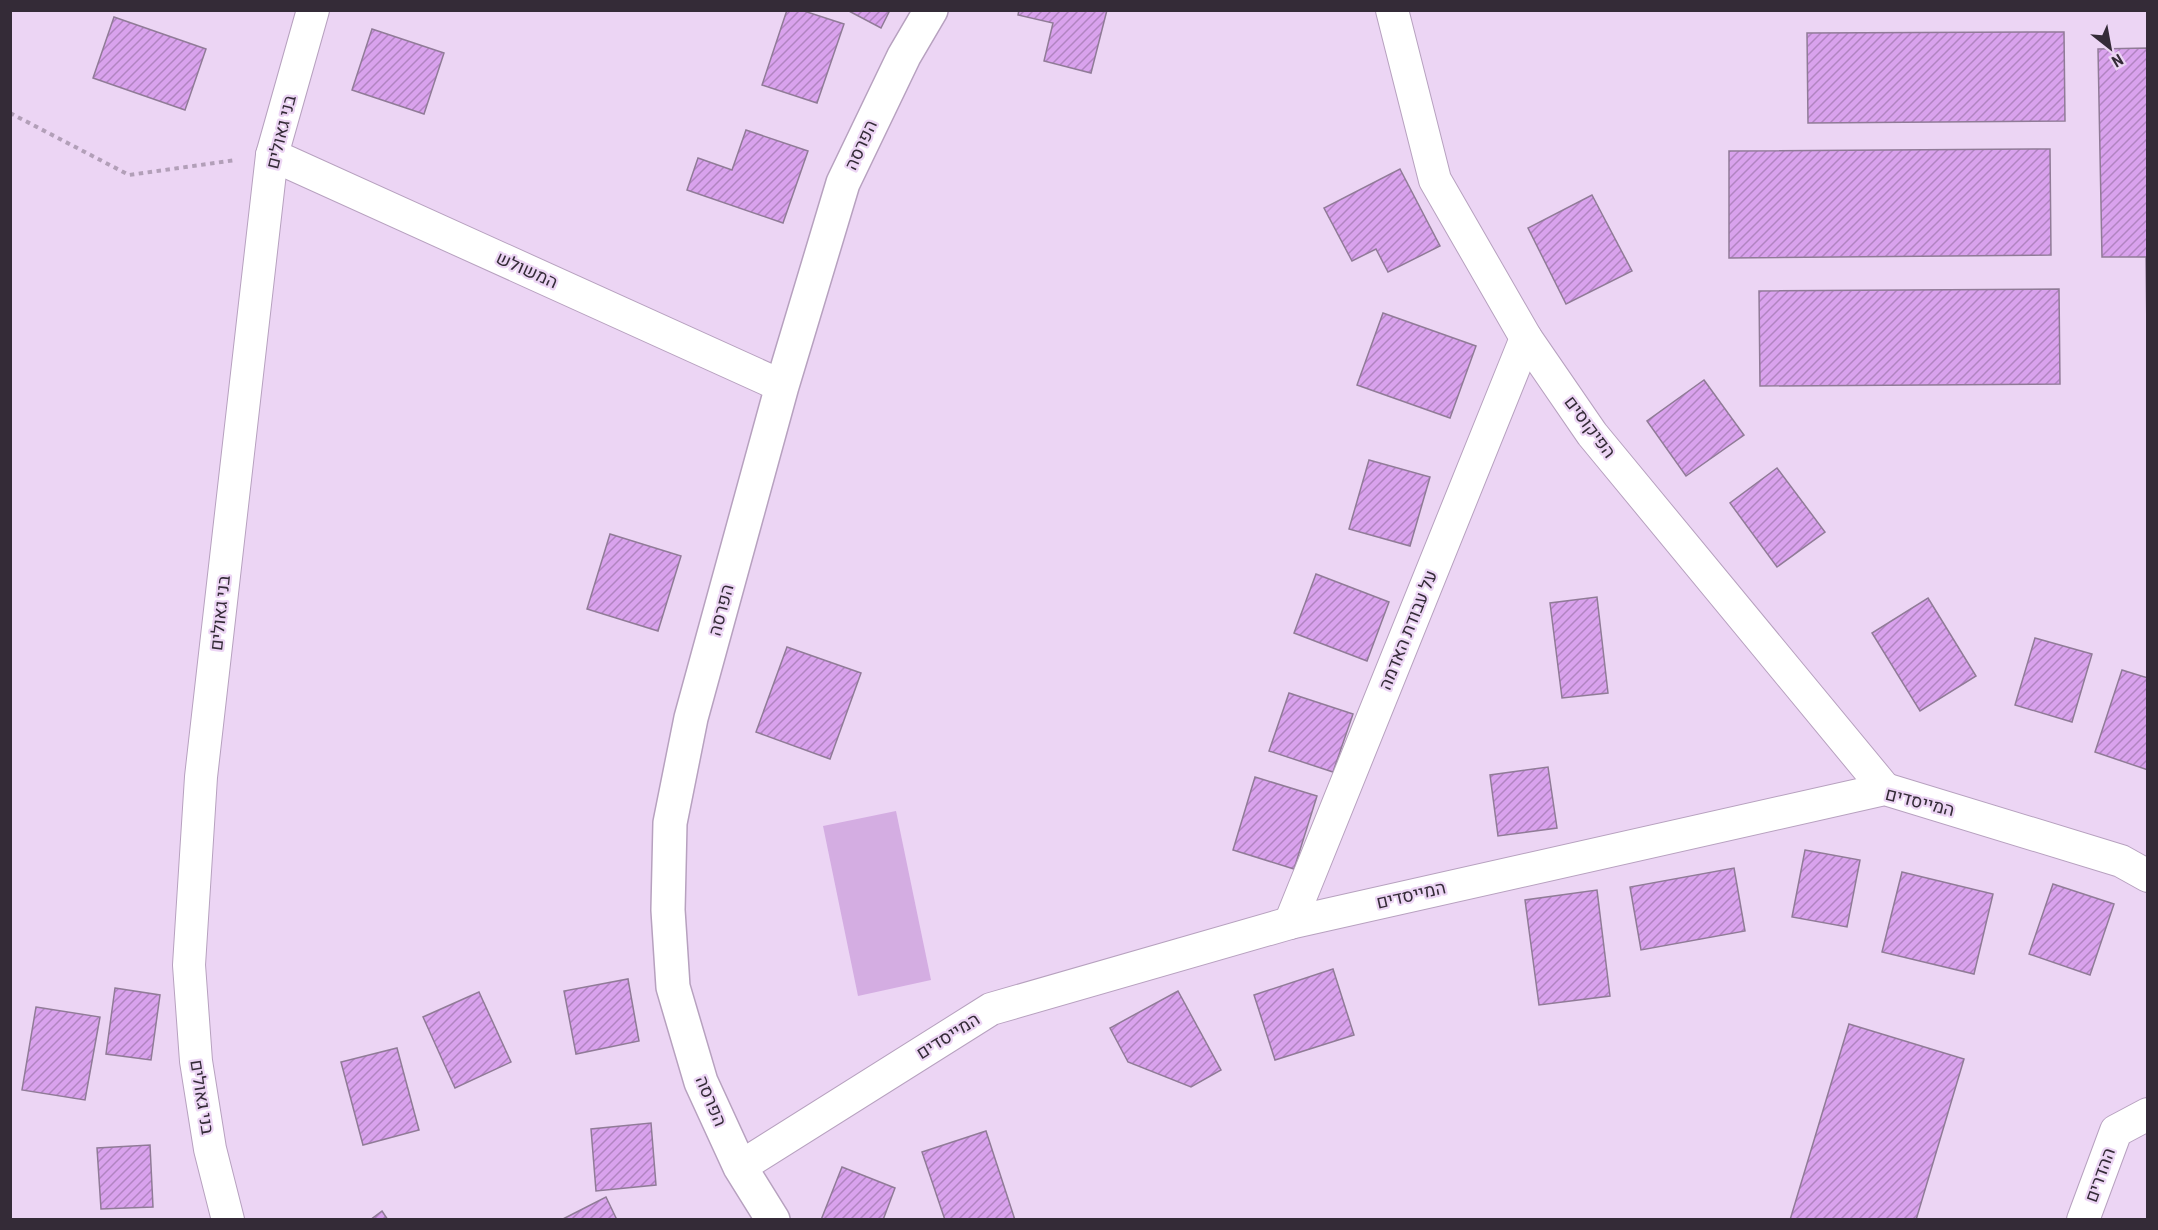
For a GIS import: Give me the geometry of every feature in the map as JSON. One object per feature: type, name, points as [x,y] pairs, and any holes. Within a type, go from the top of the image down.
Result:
[{"type":"street","name":"בני גאולים","points":[[228,1220],[210,1149],[196,1061],[189,965],[201,777],[272,154],[313,10]]},
{"type":"street","name":"הפרסה","points":[[773,1220],[740,1167],[701,1083],[673,987],[668,910],[670,823],[691,718],[782,387],[843,183],[904,56],[931,10]]},
{"type":"street","name":"הפיקוסים","points":[[1392,10],[1435,180],[1526,338],[1592,434],[1885,789]]},
{"type":"street","name":"המשולש","points":[[272,154],[782,387]]},
{"type":"street","name":"על עבודת האדמה","points":[[1290,922],[1526,338]]},
{"type":"street","name":"המייסדים","points":[[740,1167],[992,1009],[1290,922],[1885,789],[2134,856],[2148,876]]},
{"type":"street","name":"ההדרים","points":[[2084,1220],[2116,1131],[2148,1114]]},
{"type":"path","points":[[10,112],[129,175],[272,154]]},
{"type":"shaded area","points":[[896,811],[931,980],[858,996],[823,826]]},
{"type":"building","points":[[787,10],[801,10],[844,24],[817,103],[762,85]]},
{"type":"building","points":[[847,10],[890,10],[881,28]]},
{"type":"building","points":[[1019,10],[1107,10],[1091,73],[1044,61],[1053,23],[1018,15]]},
{"type":"building","points":[[114,17],[206,49],[185,110],[93,78]]},
{"type":"building","points":[[372,29],[444,53],[424,114],[352,90]]},
{"type":"building","points":[[2064,32],[2065,121],[1808,123],[1807,33]]},
{"type":"building","points":[[2148,48],[2147,333],[2146,257],[2102,257],[2098,49]]},
{"type":"building","points":[[746,130],[808,151],[783,223],[687,190],[698,158],[732,170]]},
{"type":"building","points":[[2050,149],[2051,255],[1729,258],[1729,151]]},
{"type":"building","points":[[1400,169],[1440,246],[1388,272],[1376,249],[1352,261],[1324,208]]},
{"type":"building","points":[[1592,195],[1632,271],[1566,304],[1528,228]]},
{"type":"building","points":[[2059,289],[2060,384],[1760,386],[1759,291]]},
{"type":"building","points":[[1383,313],[1476,346],[1450,418],[1357,385]]},
{"type":"building","points":[[1704,380],[1744,435],[1686,476],[1647,421]]},
{"type":"building","points":[[1369,460],[1430,477],[1410,546],[1349,529]]},
{"type":"building","points":[[1777,468],[1825,532],[1777,567],[1730,503]]},
{"type":"building","points":[[610,534],[681,556],[658,631],[587,609]]},
{"type":"building","points":[[1316,574],[1389,602],[1367,661],[1294,633]]},
{"type":"building","points":[[1597,597],[1608,693],[1562,698],[1550,603]]},
{"type":"building","points":[[1928,598],[1976,676],[1920,711],[1872,633]]},
{"type":"building","points":[[2035,638],[2092,654],[2072,722],[2015,705]]},
{"type":"building","points":[[787,647],[861,673],[830,759],[756,732]]},
{"type":"building","points":[[2122,670],[2148,678],[2148,770],[2095,752]]},
{"type":"building","points":[[1289,693],[1353,714],[1333,772],[1269,751]]},
{"type":"building","points":[[1548,767],[1557,828],[1498,836],[1490,775]]},
{"type":"building","points":[[1255,777],[1317,796],[1294,869],[1233,850]]},
{"type":"building","points":[[1805,850],[1860,860],[1847,927],[1792,917]]},
{"type":"building","points":[[1734,868],[1745,931],[1641,950],[1630,887]]},
{"type":"building","points":[[1902,872],[1993,894],[1974,974],[1882,952]]},
{"type":"building","points":[[2053,884],[2114,904],[2090,975],[2029,954]]},
{"type":"building","points":[[1597,890],[1610,996],[1539,1005],[1525,900]]},
{"type":"building","points":[[1333,969],[1354,1035],[1275,1060],[1254,995]]},
{"type":"building","points":[[628,979],[639,1041],[576,1054],[564,991]]},
{"type":"building","points":[[115,988],[160,995],[151,1060],[106,1054]]},
{"type":"building","points":[[1178,991],[1221,1070],[1191,1087],[1128,1062],[1110,1028]]},
{"type":"building","points":[[479,992],[511,1062],[455,1088],[423,1017]]},
{"type":"building","points":[[36,1007],[100,1017],[85,1100],[22,1090]]},
{"type":"building","points":[[1849,1024],[1964,1059],[1916,1220],[1790,1220]]},
{"type":"building","points":[[397,1048],[419,1130],[363,1145],[341,1062]]},
{"type":"building","points":[[651,1123],[656,1185],[596,1191],[591,1129]]},
{"type":"building","points":[[986,1131],[1015,1220],[945,1220],[922,1152]]},
{"type":"building","points":[[150,1145],[153,1207],[101,1209],[97,1148]]},
{"type":"building","points":[[842,1167],[895,1188],[883,1220],[821,1220]]},
{"type":"building","points":[[606,1197],[617,1220],[561,1220]]},
{"type":"building","points":[[382,1211],[388,1220],[370,1220]]}]
